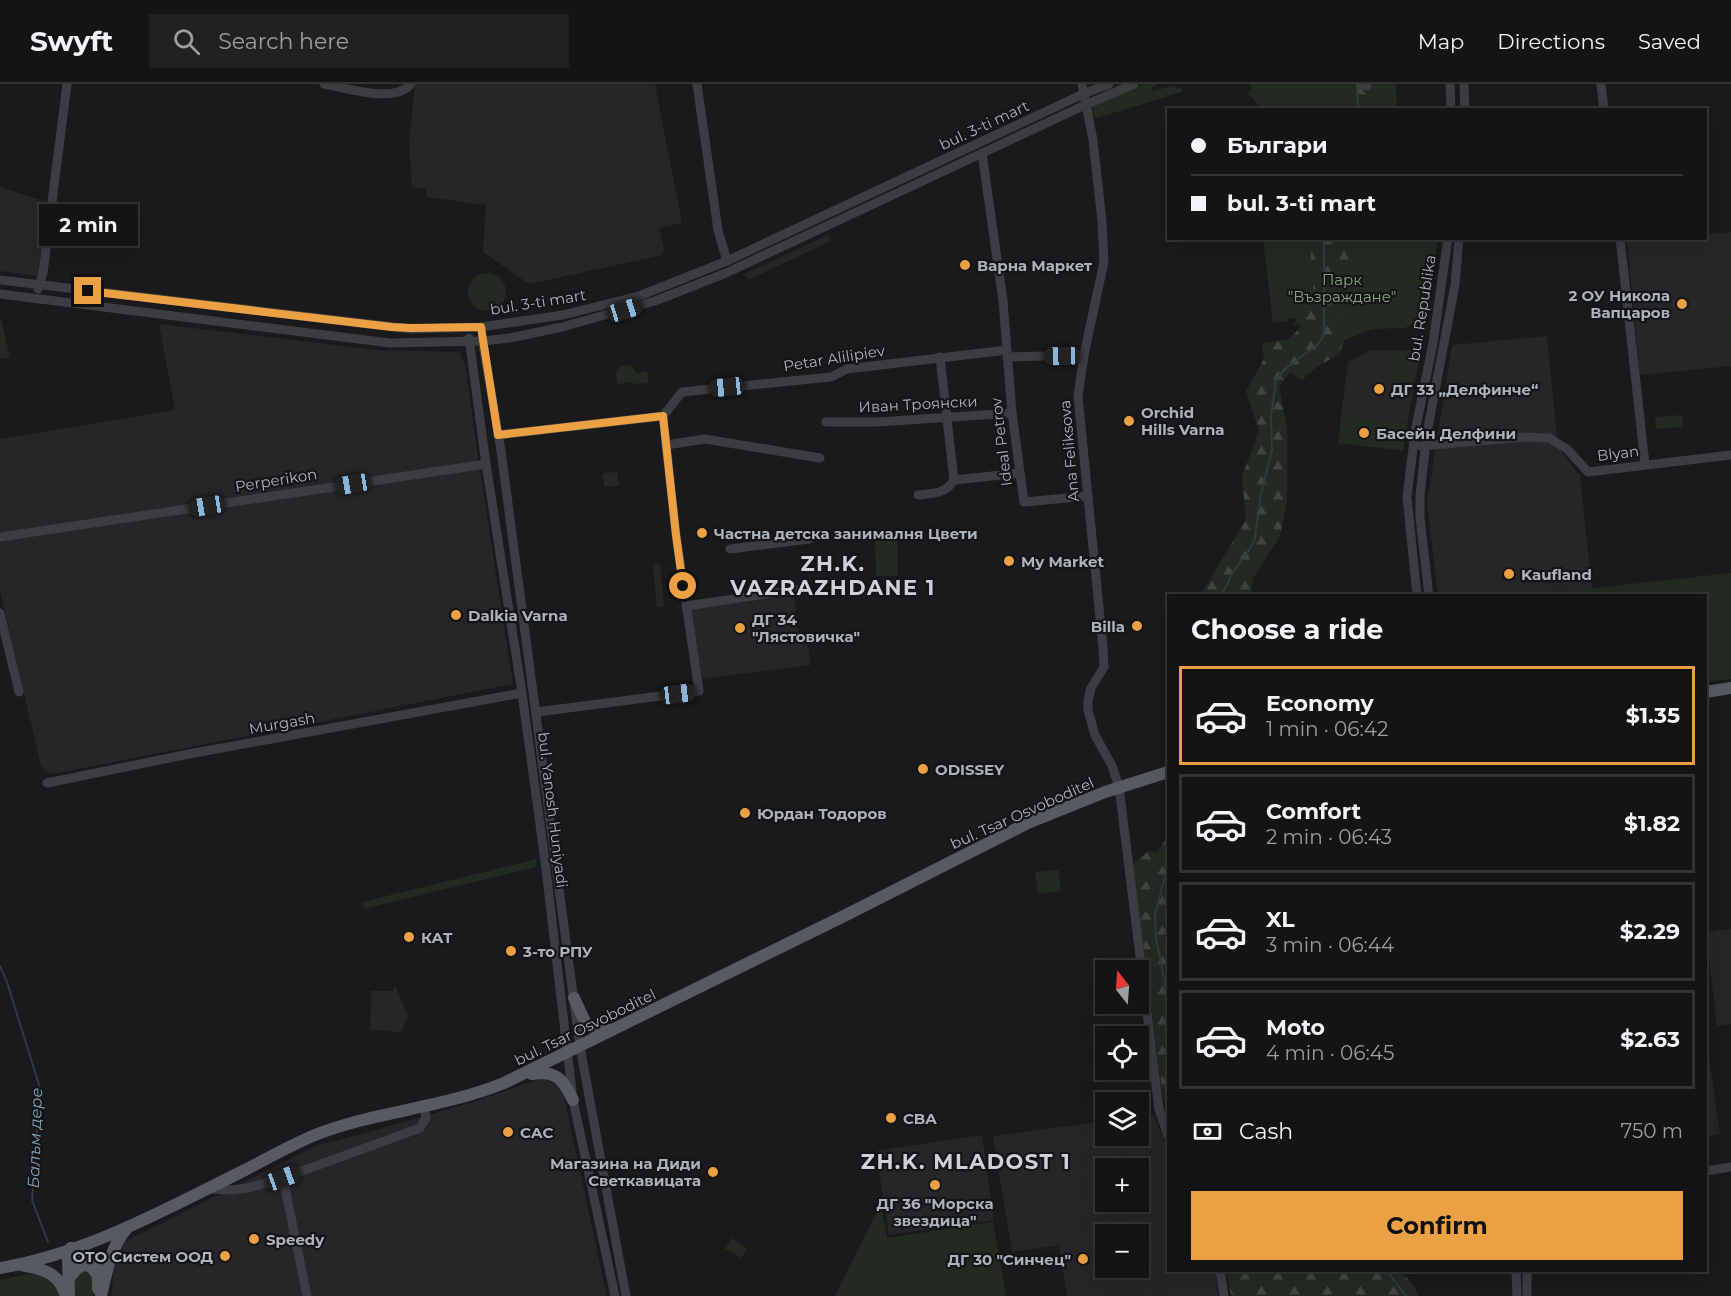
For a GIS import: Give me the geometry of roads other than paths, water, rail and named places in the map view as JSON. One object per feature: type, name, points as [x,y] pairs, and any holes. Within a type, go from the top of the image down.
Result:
[{"type":"main road","points":[[1707,692],[1731,688]]},
{"type":"main road","name":"bul. Tsar Osvoboditel","points":[[6,1265],[71,1248],[129,1226],[292,1145],[334,1128],[365,1118],[483,1092],[566,1054],[1028,823],[1119,787],[1167,772]]},
{"type":"main road","points":[[574,998],[587,1026],[600,1031],[613,1030]]},
{"type":"main road","points":[[522,1075],[544,1072],[552,1074],[566,1085],[573,1100]]},
{"type":"main road","points":[[99,1296],[110,1255],[119,1237],[129,1226]]},
{"type":"main road","points":[[68,1296],[68,1260],[71,1248],[83,1251],[96,1264],[99,1296]]},
{"type":"main road","points":[[69,1279],[76,1268],[86,1264],[93,1268],[98,1276]]},
{"type":"main road","points":[[6,1265],[47,1271],[54,1275],[68,1296]]},
{"type":"street","points":[[28,297],[41,286],[67,84]]},
{"type":"street","points":[[324,84],[397,94],[405,91],[411,84]]},
{"type":"street","points":[[697,84],[718,230],[727,261]]},
{"type":"street","name":"Ana Feliksova","points":[[1082,84],[1093,140],[1104,262],[1084,355],[1078,396],[1104,667],[1091,688],[1088,710],[1095,735],[1113,766],[1119,787],[1159,1109],[1167,1133]]},
{"type":"street","name":"bul. 3-ti mart","points":[[0,280],[392,327],[481,327],[562,315],[639,296],[727,261],[1083,94],[1109,84]]},
{"type":"street","name":"bul. 3-ti mart","points":[[0,294],[390,343],[469,342],[510,338],[562,327],[655,301],[726,273],[1134,84]]},
{"type":"street","points":[[1360,84],[1367,84]]},
{"type":"street","points":[[1450,84],[1451,108]]},
{"type":"street","points":[[1464,84],[1464,108]]},
{"type":"street","points":[[1601,84],[1604,108]]},
{"type":"street","name":"Ideal Petrov","points":[[982,153],[1003,301],[1012,413],[1023,502],[1088,496]]},
{"type":"street","name":"bul. Republika","points":[[1417,594],[1407,511],[1413,446],[1433,343],[1448,240]]},
{"type":"street","name":"bul. Republika","points":[[1429,594],[1420,518],[1420,495],[1426,446],[1455,285],[1460,240]]},
{"type":"street","points":[[1620,240],[1645,464]]},
{"type":"street","points":[[390,343],[392,327]]},
{"type":"street","name":"bul. Yanosh Huniyadi","points":[[468,327],[545,861],[566,1054],[573,1100],[615,1296]]},
{"type":"street","name":"bul. Yanosh Huniyadi","points":[[481,327],[537,712],[580,1047],[626,1296]]},
{"type":"street","name":"Petar Alilipiev","points":[[663,416],[682,392],[831,377],[847,369],[940,357],[1007,353],[1084,355]]},
{"type":"street","points":[[918,495],[943,492],[954,480],[940,357]]},
{"type":"street","name":"Иван Троянски","points":[[826,422],[878,422],[1012,413]]},
{"type":"street","points":[[498,435],[663,416],[676,535],[699,691],[537,712]]},
{"type":"street","name":"Blyan","points":[[1413,446],[1535,436],[1549,438],[1559,443],[1588,472],[1731,455]]},
{"type":"street","points":[[666,445],[705,439],[820,458]]},
{"type":"street","name":"Perperikon","points":[[0,537],[486,464]]},
{"type":"street","points":[[954,480],[1020,472]]},
{"type":"street","points":[[730,549],[809,539]]},
{"type":"street","points":[[686,606],[801,589]]},
{"type":"street","points":[[0,613],[18,692]]},
{"type":"street","name":"Murgash","points":[[47,783],[189,754],[522,693]]},
{"type":"street","points":[[207,1189],[240,1189],[283,1178],[420,1128],[426,1118],[424,1106]]},
{"type":"street","points":[[1707,1171],[1731,1167]]},
{"type":"street","points":[[283,1178],[307,1296]]},
{"type":"street","points":[[1220,1272],[1224,1296]]},
{"type":"street","points":[[1516,1272],[1517,1296]]},
{"type":"street","points":[[1527,1272],[1527,1296]]},
{"type":"waterway","points":[[1357,87],[1358,108]]},
{"type":"waterway","points":[[1222,594],[1233,572],[1255,539],[1260,498],[1272,450],[1271,417],[1276,379],[1285,369],[1318,344],[1324,335],[1324,240]]},
{"type":"waterway","points":[[1167,869],[1155,914],[1156,938],[1167,994]]},
{"type":"waterway","name":"Балъм дере","points":[[0,966],[40,1088],[32,1200],[48,1242]]},
{"type":"waterway","points":[[1388,1272],[1406,1296]]},
{"type":"place","name":"Варна Маркет","points":[[965,265]]},
{"type":"place","name":"2 ОУ Никола Вапцаров","points":[[1682,304]]},
{"type":"place","name":"ДГ 33 „Делфинче“","points":[[1379,389]]},
{"type":"place","name":"Orchid Hills Varna","points":[[1129,421]]},
{"type":"place","name":"Басейн Делфини","points":[[1364,433]]},
{"type":"place","name":"Частна детска занималня Цвети","points":[[702,533]]},
{"type":"place","name":"My Market","points":[[1009,561]]},
{"type":"place","name":"Kaufland","points":[[1509,574]]},
{"type":"place","name":"Dalkia Varna","points":[[456,615]]},
{"type":"place","name":"Billa","points":[[1137,626]]},
{"type":"place","name":"ДГ 34 \"Лястовичка\"","points":[[740,628]]},
{"type":"place","name":"ODISSEY","points":[[923,769]]},
{"type":"place","name":"Юрдан Тодоров","points":[[745,813]]},
{"type":"place","name":"КАТ","points":[[409,937]]},
{"type":"place","name":"3-то РПУ","points":[[511,951]]},
{"type":"place","name":"CBA","points":[[891,1118]]},
{"type":"place","name":"САС","points":[[508,1132]]},
{"type":"place","name":"Магазина на Диди Светкавицата","points":[[713,1172]]},
{"type":"place","name":"ДГ 36 \"Морска звездица\"","points":[[935,1185]]},
{"type":"place","name":"Speedy","points":[[254,1239]]},
{"type":"place","name":"ОТО Систем ООД","points":[[225,1256]]},
{"type":"place","name":"ДГ 30 \"Синчец\"","points":[[1083,1259]]},
{"type":"district","name":"ZH.K. VAZRAZHDANE 1","points":[[833,575]]},
{"type":"district","name":"ZH.K. MLADOST 1","points":[[966,1161]]},
{"type":"park label","name":"Парк \"Възраждане\"","points":[[1342,288]]}]
